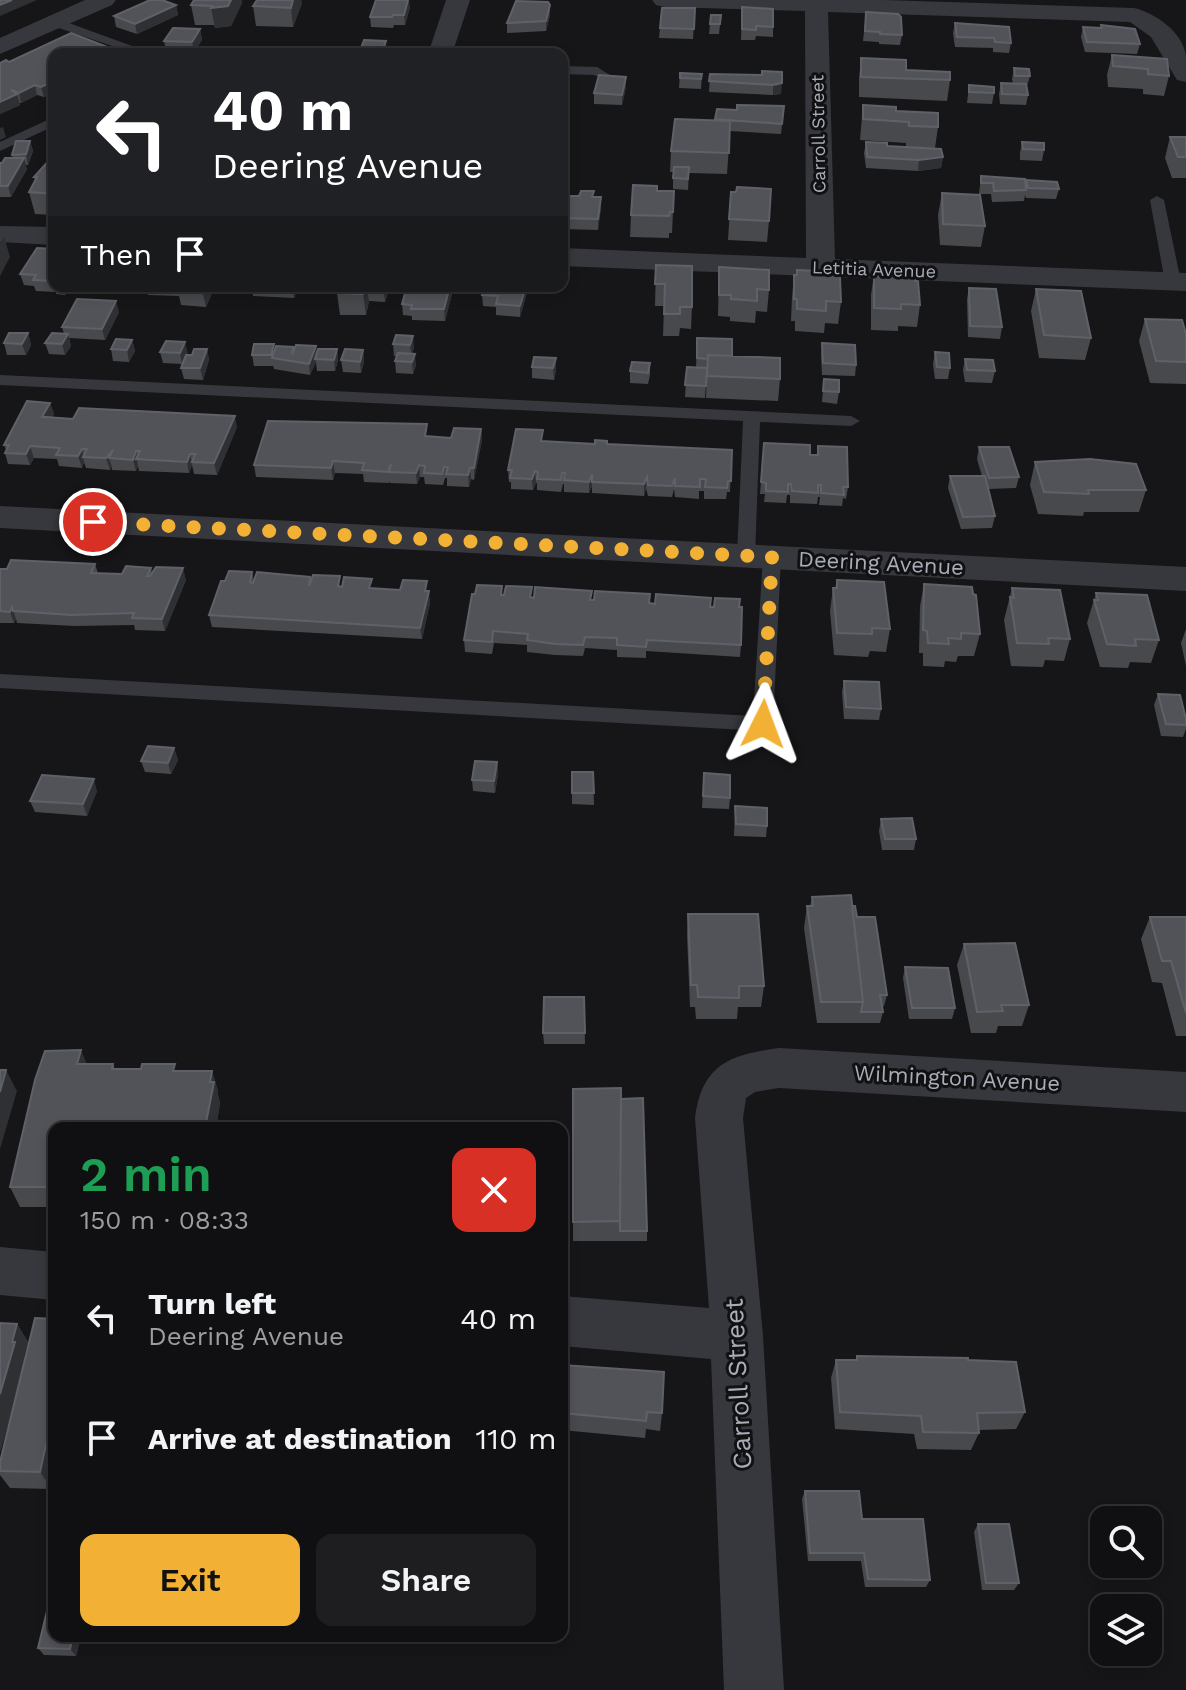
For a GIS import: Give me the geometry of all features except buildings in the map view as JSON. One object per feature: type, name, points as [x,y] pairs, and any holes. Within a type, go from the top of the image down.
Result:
[{"type":"street","points":[[0,47],[104,0]]},
{"type":"street","points":[[442,48],[458,0]]},
{"type":"street","points":[[664,0],[816,2],[1134,15],[1152,22],[1161,31],[1186,75]]},
{"type":"street","name":"Carroll Street","points":[[816,2],[821,267]]},
{"type":"street","points":[[0,234],[48,236]]},
{"type":"street","name":"Letitia Avenue","points":[[568,257],[1180,282]]},
{"type":"street","name":"Deering Avenue","points":[[0,517],[1186,579]]},
{"type":"street","name":"Wilmington Avenue","points":[[730,1081],[750,1072],[779,1068],[1186,1092]]},
{"type":"street","name":"Carroll Street","points":[[730,1081],[720,1099],[719,1118],[737,1336],[754,1690]]},
{"type":"street","points":[[0,1271],[48,1275]]},
{"type":"street","points":[[568,1322],[737,1336]]},
{"type":"lane","points":[[54,22],[130,48]]},
{"type":"lane","points":[[568,70],[597,71],[606,77]]},
{"type":"lane","points":[[0,147],[48,124]]},
{"type":"lane","points":[[1157,200],[1180,282]]},
{"type":"lane","points":[[0,380],[851,421]]},
{"type":"lane","points":[[0,681],[763,724],[752,416]]},
{"type":"route","points":[[93,522],[772,557],[763,724]]}]
